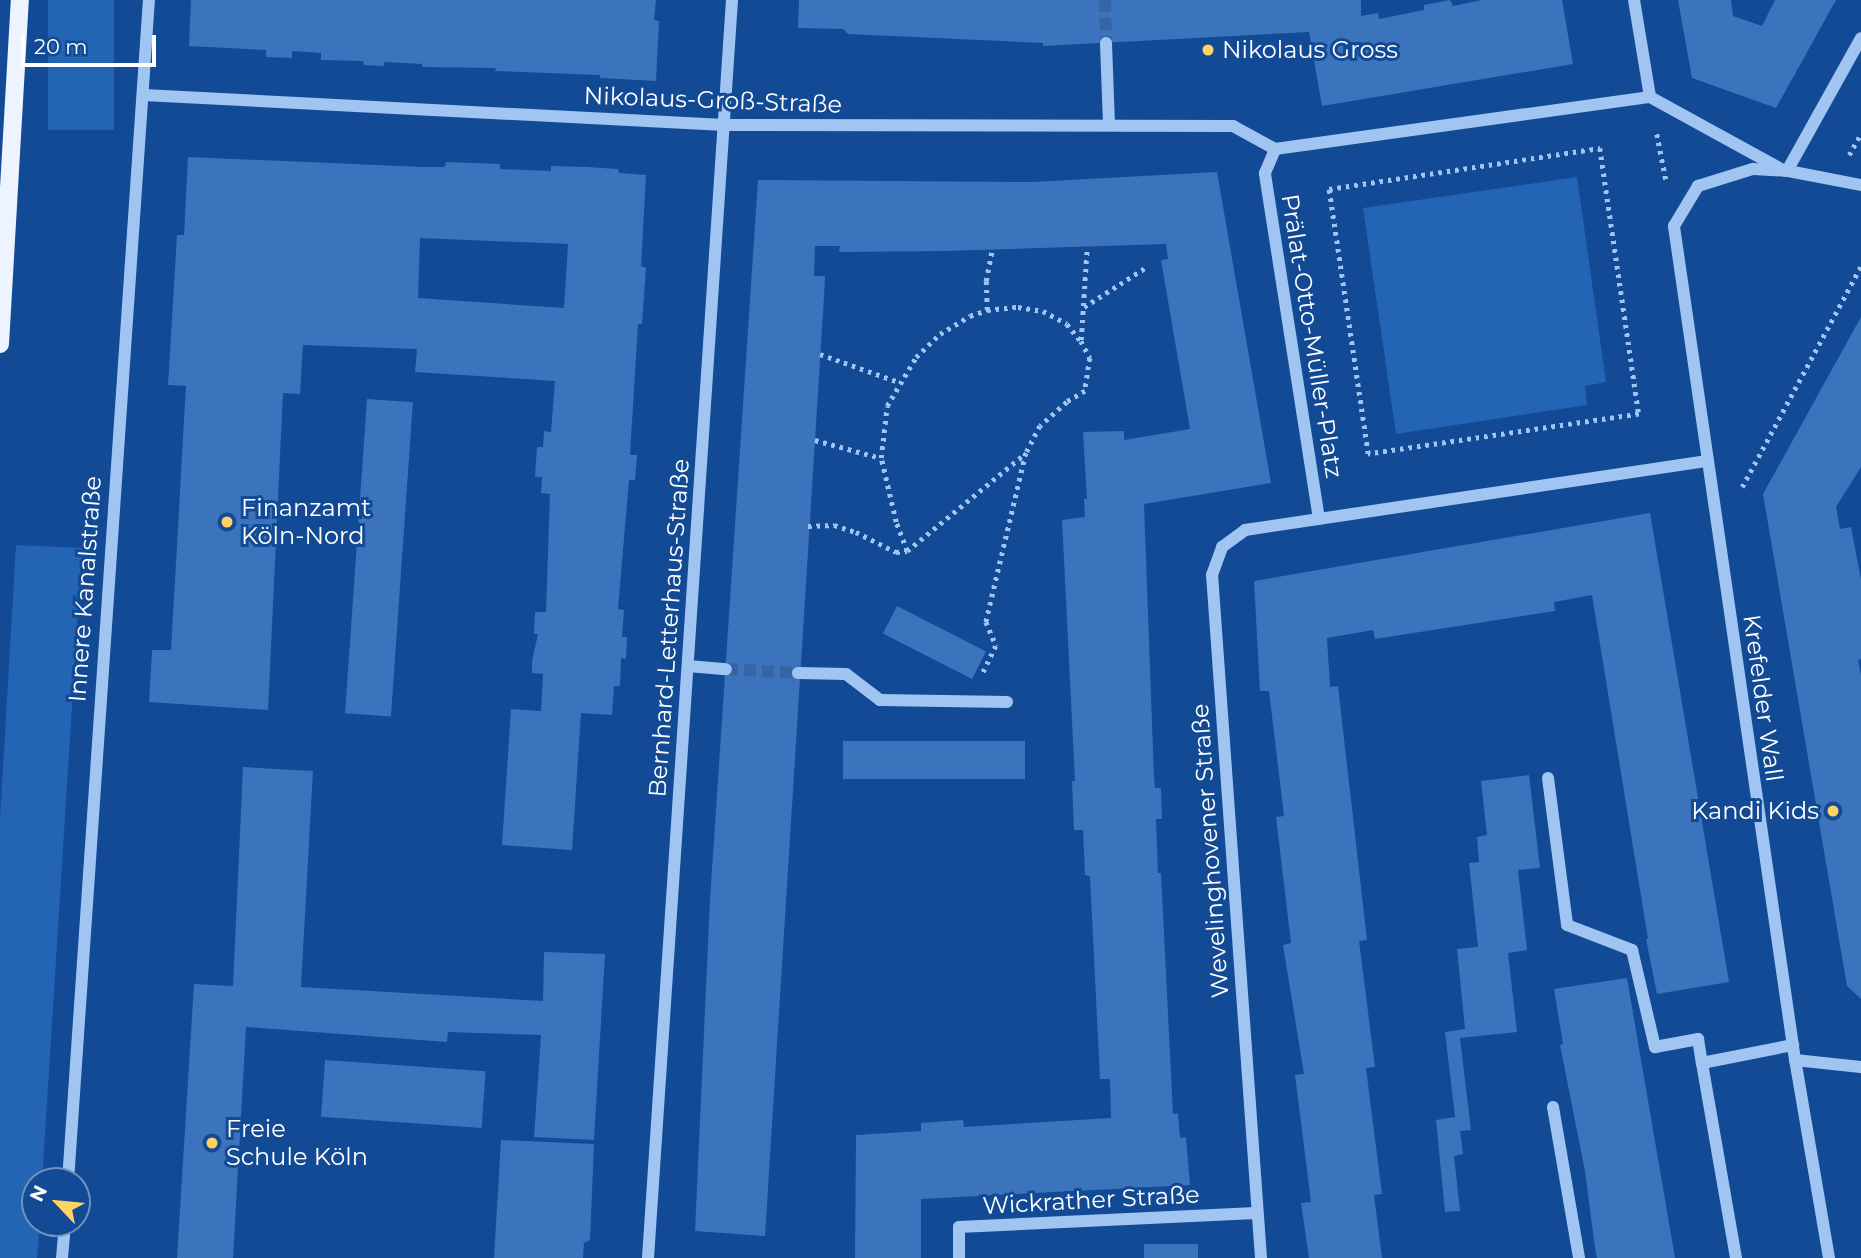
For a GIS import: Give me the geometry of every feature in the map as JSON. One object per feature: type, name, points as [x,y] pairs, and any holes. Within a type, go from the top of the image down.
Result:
[{"type":"main road","points":[[0,344],[20,0]]},
{"type":"street","name":"Innere Kanalstraße","points":[[69,1167],[149,0]]},
{"type":"street","name":"Bernhard-Letterhaus-Straße","points":[[649,1258],[732,0]]},
{"type":"street","points":[[1634,0],[1650,97]]},
{"type":"street","points":[[1785,171],[1861,38]]},
{"type":"street","points":[[1106,43],[1109,125]]},
{"type":"street","name":"Nikolaus-Groß-Straße","points":[[144,95],[724,125],[1233,126],[1275,149]]},
{"type":"street","points":[[1275,149],[1650,97],[1785,171]]},
{"type":"street","name":"Prälat-Otto-Müller-Platz","points":[[1275,149],[1265,173],[1320,519]]},
{"type":"street","points":[[1674,226],[1698,186],[1753,169],[1785,171],[1861,185]]},
{"type":"street","name":"Krefelder Wall","points":[[1674,226],[1795,1060],[1829,1258]]},
{"type":"street","points":[[1320,519],[1706,461]]},
{"type":"street","name":"Wevelinghovener Straße","points":[[1261,1258],[1212,575],[1222,547],[1245,530],[1320,519]]},
{"type":"street","points":[[688,666],[726,669]]},
{"type":"street","points":[[798,673],[846,674],[880,700],[1007,702]]},
{"type":"street","points":[[1548,778],[1567,925],[1632,950],[1655,1047],[1698,1040],[1736,1258]]},
{"type":"street","points":[[1702,1063],[1793,1045]]},
{"type":"street","points":[[1795,1060],[1861,1067]]},
{"type":"street","points":[[1553,1107],[1579,1258]]},
{"type":"street","name":"Wickrather Straße","points":[[959,1258],[960,1227],[1256,1213]]},
{"type":"street","points":[[62,1258],[64,1237]]},
{"type":"path","points":[[1650,97],[1674,226]]},
{"type":"path","name":"Prälat-Otto-Müller-Platz","points":[[1600,148],[1639,414],[1368,454],[1329,189],[1600,148]]},
{"type":"path","points":[[1081,341],[1087,247]]},
{"type":"path","points":[[988,310],[986,281],[992,250]]},
{"type":"path","points":[[1083,307],[1148,266]]},
{"type":"path","points":[[1717,534],[1861,266]]},
{"type":"path","points":[[907,551],[896,522],[881,458],[887,406],[916,357],[940,334],[970,316],[988,310],[1018,307],[1043,311],[1067,324],[1090,358],[1085,391],[1040,426],[1026,453],[986,622],[996,646],[982,675],[981,702]]},
{"type":"path","points":[[820,354],[899,382]]},
{"type":"path","points":[[815,440],[881,458]]},
{"type":"path","points":[[808,526],[834,525],[856,531],[896,552],[907,551],[1026,453]]},
{"type":"shaded area","points":[[48,0],[114,0],[114,130],[48,130]]},
{"type":"shaded area","points":[[1577,177],[1606,382],[1585,386],[1587,405],[1396,434],[1363,208]]},
{"type":"shaded area","points":[[16,545],[82,548],[43,1167],[21,1167],[21,1237],[39,1237],[37,1258],[0,1258],[0,820]]},
{"type":"building","points":[[191,0],[656,0],[654,20],[659,21],[656,81],[600,78],[600,75],[495,71],[496,68],[422,67],[422,64],[384,62],[384,66],[364,65],[363,61],[321,60],[321,53],[292,51],[292,58],[266,57],[266,50],[189,46]]},
{"type":"building","points":[[799,0],[1361,0],[1361,16],[1378,13],[1379,19],[1424,10],[1424,5],[1450,0],[1453,6],[1482,0],[1562,0],[1573,64],[1322,106],[1309,32],[1043,46],[1043,43],[848,34],[843,29],[798,28]]},
{"type":"building","points":[[1678,0],[1731,0],[1733,16],[1762,26],[1775,0],[1836,0],[1776,108],[1692,78]]},
{"type":"building","points":[[188,157],[423,167],[445,167],[446,162],[500,164],[500,169],[551,171],[551,166],[587,167],[618,169],[619,173],[646,175],[641,266],[646,268],[642,324],[638,324],[630,455],[637,455],[635,480],[629,480],[618,609],[624,610],[622,637],[627,637],[626,659],[621,658],[620,686],[614,686],[612,715],[581,713],[572,850],[502,845],[511,709],[541,711],[543,674],[532,673],[532,661],[538,634],[534,634],[535,612],[546,612],[550,494],[541,493],[542,477],[535,477],[537,447],[543,447],[544,431],[551,432],[555,381],[415,372],[417,349],[303,345],[300,394],[283,393],[268,710],[149,702],[152,650],[171,650],[186,386],[168,385],[177,235],[184,235]],"holes":[[[420,238],[568,244],[564,308],[418,298]]]},
{"type":"building","points":[[1217,172],[1271,483],[1144,504],[1154,778],[1155,788],[1161,788],[1162,819],[1156,819],[1158,873],[1161,873],[1173,1114],[1178,1113],[1180,1138],[1186,1137],[1190,1185],[921,1199],[921,1258],[855,1258],[856,1135],[921,1131],[921,1123],[963,1120],[964,1127],[1111,1118],[1110,1079],[1100,1079],[1090,876],[1085,875],[1083,830],[1074,830],[1072,781],[1075,781],[1062,520],[1085,517],[1084,499],[1087,499],[1083,432],[1124,431],[1124,440],[1190,429],[1161,260],[1168,259],[1166,244],[839,252],[840,246],[815,246],[814,276],[825,276],[824,297],[765,1236],[695,1231],[710,899],[758,180],[1032,182]]},
{"type":"building","points":[[1861,317],[1861,467],[1836,507],[1840,529],[1851,527],[1861,579],[1861,659],[1858,660],[1861,675],[1861,999],[1847,986],[1763,494]]},
{"type":"building","points":[[367,399],[413,402],[391,716],[345,713]]},
{"type":"building","points":[[1650,513],[1729,982],[1657,994],[1592,595],[1554,602],[1555,611],[1375,639],[1373,630],[1327,638],[1330,687],[1338,686],[1367,940],[1359,941],[1375,1067],[1366,1068],[1382,1194],[1374,1195],[1382,1258],[1309,1258],[1301,1203],[1311,1202],[1295,1075],[1304,1074],[1283,945],[1291,943],[1276,817],[1284,816],[1269,691],[1260,691],[1254,581]]},
{"type":"building","points":[[897,606],[986,651],[972,679],[883,634]]},
{"type":"building","points":[[843,741],[1025,741],[1025,779],[843,779]]},
{"type":"building","points":[[243,767],[313,771],[301,987],[543,1001],[544,952],[605,954],[594,1140],[534,1137],[541,1035],[448,1032],[447,1042],[246,1027],[233,1258],[177,1258],[194,984],[233,986]]},
{"type":"building","points":[[1529,775],[1540,868],[1518,870],[1527,950],[1508,953],[1517,1032],[1460,1038],[1471,1130],[1460,1131],[1463,1154],[1454,1156],[1460,1211],[1445,1212],[1436,1120],[1455,1117],[1445,1032],[1465,1029],[1457,949],[1478,947],[1469,863],[1479,862],[1477,837],[1487,835],[1481,781]]},
{"type":"building","points":[[1627,978],[1675,1258],[1597,1258],[1585,1171],[1560,1045],[1563,1044],[1554,989]]},
{"type":"building","points":[[325,1060],[486,1071],[482,1128],[321,1117]]},
{"type":"building","points":[[501,1140],[594,1144],[590,1240],[584,1243],[583,1258],[494,1258]]},
{"type":"building","points":[[1144,1244],[1198,1244],[1198,1258],[1144,1258]]},
{"type":"tunnel","points":[[1105,0],[1106,43]]},
{"type":"tunnel","points":[[726,669],[798,673]]},
{"type":"place","name":"Nikolaus Gross","points":[[1208,50]]},
{"type":"place","name":"Finanzamt Köln-Nord","points":[[227,522]]},
{"type":"place","name":"Kandi Kids","points":[[1833,811]]},
{"type":"place","name":"Freie Schule Köln","points":[[212,1143]]}]
